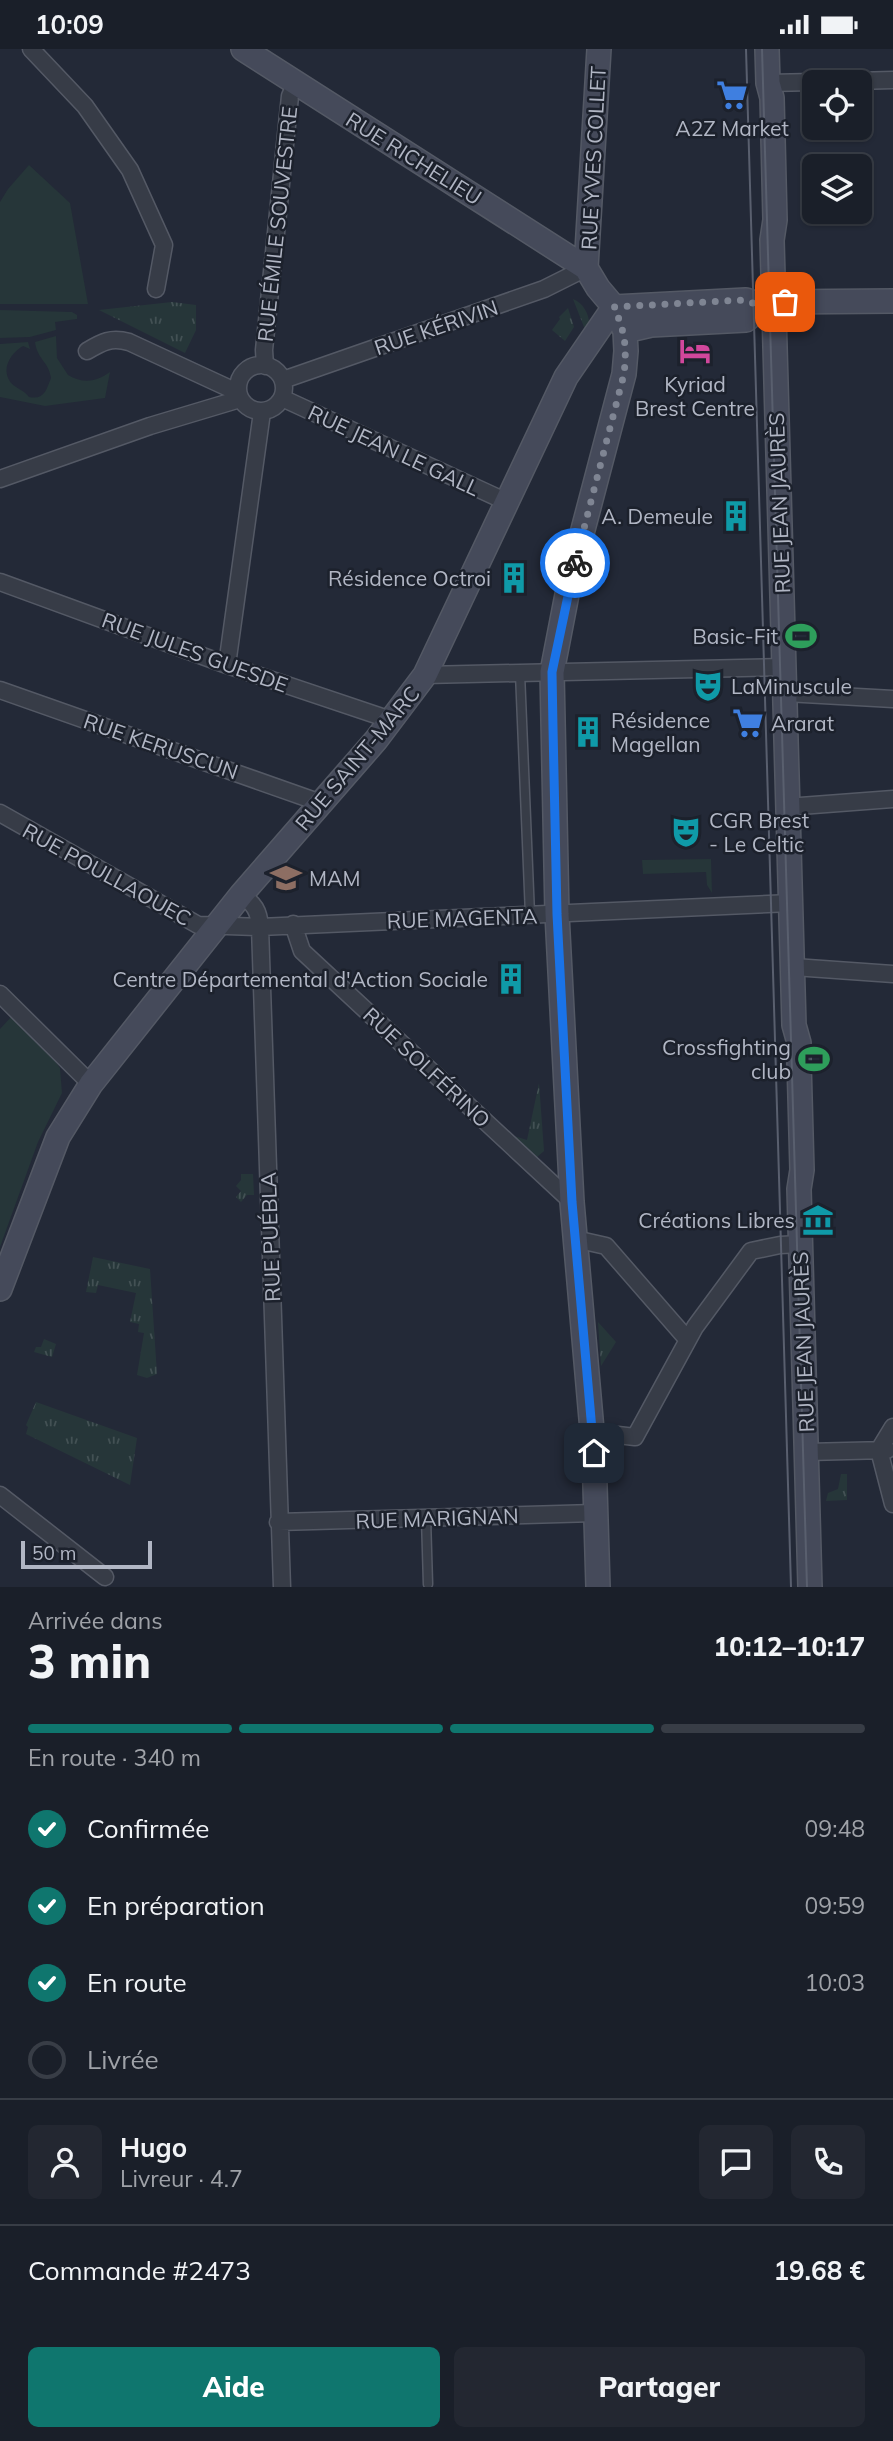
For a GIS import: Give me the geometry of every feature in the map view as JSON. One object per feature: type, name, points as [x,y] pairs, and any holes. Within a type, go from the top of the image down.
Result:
[{"type":"street","points":[[31,49],[85,106],[130,170],[164,245],[156,289]]},
{"type":"street","name":"RUE RICHELIEU","points":[[243,49],[586,268]]},
{"type":"street","name":"RUE YVES COLLET","points":[[586,268],[598,49]]},
{"type":"street","name":"RUE JEAN JAURÈS","points":[[767,49],[768,83],[772,98],[775,211],[768,304],[786,693],[794,1025],[799,1043],[802,1170],[799,1189],[810,1587]]},
{"type":"street","points":[[872,81],[893,80]]},
{"type":"street","points":[[768,83],[802,82]]},
{"type":"street","name":"RUE ÉMILE SOUVESTRE","points":[[265,366],[264,350],[290,96],[296,83]]},
{"type":"street","points":[[586,268],[614,307],[625,331],[626,351],[624,374],[570,579],[552,672],[557,914],[572,1202],[592,1432],[598,1587]]},
{"type":"street","name":"RUE KÉRIVIN","points":[[283,380],[544,289],[586,268]]},
{"type":"street","points":[[614,307],[743,300],[768,304],[893,301]]},
{"type":"street","points":[[625,331],[651,325],[746,320],[768,304]]},
{"type":"street","name":"RUE SAINT-MARC","points":[[0,1289],[58,1137],[91,1084],[241,895],[391,720],[425,675],[566,377],[614,307]]},
{"type":"street","points":[[87,351],[114,338],[128,342],[238,395],[249,409],[262,412],[270,410],[282,398],[283,380],[272,367],[257,365],[244,372],[237,384],[238,395]]},
{"type":"street","points":[[0,479],[238,395]]},
{"type":"street","name":"RUE JEAN LE GALL","points":[[282,398],[507,502]]},
{"type":"street","points":[[227,665],[262,412]]},
{"type":"street","name":"RUE JULES GUESDE","points":[[0,582],[227,665],[391,720]]},
{"type":"street","points":[[425,675],[784,667]]},
{"type":"street","name":"RUE KERUSCUN","points":[[0,690],[321,803]]},
{"type":"street","points":[[786,693],[893,699]]},
{"type":"street","points":[[787,807],[893,799]]},
{"type":"street","name":"RUE POULLAOUEC","points":[[0,813],[198,925],[217,925]]},
{"type":"street","name":"RUE PUÉBLA","points":[[241,895],[254,905],[260,927],[282,1587]]},
{"type":"street","name":"RUE MAGENTA","points":[[217,925],[260,927],[791,903]]},
{"type":"street","name":"RUE SOLFÉRINO","points":[[293,924],[302,951],[572,1202]]},
{"type":"street","points":[[794,967],[893,974]]},
{"type":"street","points":[[0,996],[91,1084]]},
{"type":"street","points":[[575,1239],[606,1246],[687,1339]]},
{"type":"street","points":[[592,1432],[635,1437],[687,1339],[751,1251],[801,1244]]},
{"type":"street","points":[[893,1427],[886,1450],[893,1504]]},
{"type":"street","points":[[807,1452],[886,1450]]},
{"type":"street","points":[[0,1495],[106,1577]]},
{"type":"street","name":"RUE MARIGNAN","points":[[278,1522],[595,1513]]},
{"type":"lane","points":[[520,673],[530,915]]},
{"type":"lane","points":[[426,1518],[428,1584]]},
{"type":"green space","points":[[29,165],[70,203],[88,304],[0,304],[0,202]]},
{"type":"green space","points":[[573,299],[586,311],[589,329],[584,327]]},
{"type":"green space","points":[[172,302],[196,305],[196,330],[185,353],[99,310]]},
{"type":"green space","points":[[568,308],[574,327],[565,341],[552,330]]},
{"type":"green space","points":[[0,310],[72,312],[77,315],[77,319],[55,322],[56,330],[30,337],[0,338]]},
{"type":"green space","points":[[56,336],[57,358],[68,375],[89,381],[110,372],[105,398],[45,406],[0,397],[0,344],[28,342],[30,349],[23,346],[8,362],[8,378],[29,397],[38,397],[46,391],[51,378],[35,342]]},
{"type":"green space","points":[[711,859],[712,893],[707,885],[706,872],[643,874],[642,860]]},
{"type":"green space","points":[[11,1017],[50,1054],[60,1068],[62,1093],[38,1142],[0,1247],[0,1029]]},
{"type":"green space","points":[[539,1083],[544,1151],[537,1157],[514,1136],[527,1140]]},
{"type":"green space","points":[[241,1174],[253,1174],[254,1195],[247,1195],[241,1202],[236,1197],[241,1191],[236,1186],[241,1180]]},
{"type":"green space","points":[[93,1257],[150,1269],[157,1374],[147,1378],[137,1375],[144,1333],[138,1332],[139,1324],[130,1322],[136,1293],[98,1285],[96,1293],[86,1292]]},
{"type":"green space","points":[[598,1322],[616,1342],[601,1366]]},
{"type":"green space","points":[[44,1339],[56,1344],[52,1357],[34,1352],[36,1347],[41,1347]]},
{"type":"green space","points":[[36,1402],[137,1438],[130,1485],[26,1434],[26,1425]]},
{"type":"green space","points":[[841,1474],[847,1474],[847,1500],[826,1501],[828,1493],[838,1489]]},
{"type":"tram line","points":[[746,49],[791,1587]]},
{"type":"tram line","points":[[762,49],[807,1587]]},
{"type":"way so far","points":[[575,563],[624,374],[625,331],[614,307],[743,300],[762,306],[785,302]]},
{"type":"place","name":"A2Z Market","points":[[732,95]]},
{"type":"place","name":"Kyriad Brest Centre","points":[[695,351]]},
{"type":"place","name":"A. Demeule","points":[[736,516]]},
{"type":"place","name":"Résidence Octroi","points":[[514,578]]},
{"type":"place","name":"Basic-Fit","points":[[801,636]]},
{"type":"place","name":"LaMinuscule","points":[[708,686]]},
{"type":"place","name":"Ararat","points":[[748,723]]},
{"type":"place","name":"Résidence Magellan","points":[[588,732]]},
{"type":"place","name":"CGR Brest - Le Celtic","points":[[686,832]]},
{"type":"place","name":"MAM","points":[[286,878]]},
{"type":"place","name":"Centre Départemental d'Action Sociale","points":[[511,979]]},
{"type":"place","name":"Crossfighting club","points":[[814,1059]]},
{"type":"place","name":"Créations Libres","points":[[818,1220]]},
{"type":"route","points":[[575,563],[552,672],[553,728],[557,914],[572,1202],[594,1453]]}]
